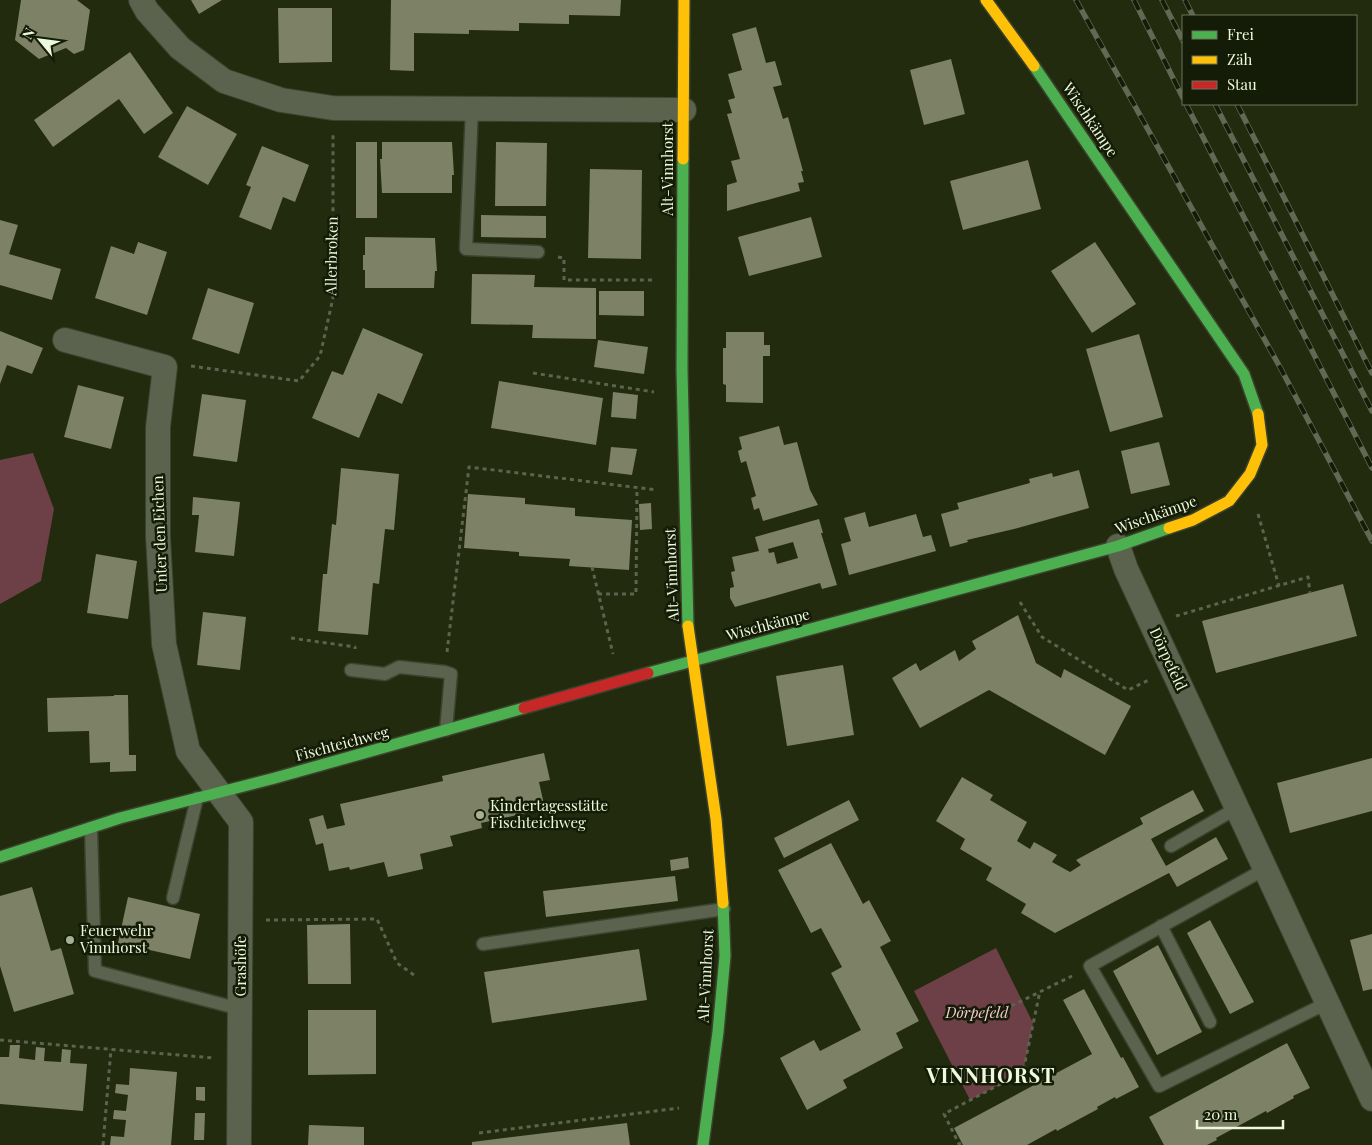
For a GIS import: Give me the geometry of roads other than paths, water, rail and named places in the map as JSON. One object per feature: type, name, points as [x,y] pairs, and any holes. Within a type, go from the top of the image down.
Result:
[{"type":"street","points":[[141,0],[148,11],[180,48],[224,81],[281,100],[333,108],[684,110]]},
{"type":"street","name":"Alt-Vinnhorst","points":[[684,0],[682,396],[687,618],[716,820],[724,909],[725,956],[718,1032],[703,1145]]},
{"type":"street","name":"Wischkämpe","points":[[692,661],[1118,546],[1193,520],[1229,501],[1250,474],[1262,445],[1258,411],[1244,374],[1044,79],[986,0]]},
{"type":"street","name":"Unter den Eichen","points":[[65,340],[165,367],[158,427],[158,537],[164,644],[188,751],[209,796]]},
{"type":"street","name":"Dörpefeld","points":[[1118,546],[1126,569],[1372,1098]]},
{"type":"street","name":"Fischteichweg","points":[[0,857],[120,818],[209,796],[692,661]]},
{"type":"street","name":"Grashöfe","points":[[209,796],[241,822],[239,1145]]},
{"type":"lane","points":[[472,108],[466,249],[538,252]]},
{"type":"lane","points":[[351,670],[385,674],[399,667],[451,674],[446,730]]},
{"type":"lane","points":[[173,898],[209,796]]},
{"type":"lane","points":[[1171,846],[1237,808]]},
{"type":"lane","points":[[91,828],[95,971],[240,1009]]},
{"type":"lane","points":[[1265,869],[1090,966],[1159,1086],[1327,1003]]},
{"type":"lane","points":[[483,944],[724,909]]},
{"type":"lane","points":[[1162,926],[1210,1022]]},
{"type":"railway","points":[[1076,0],[1281,369],[1372,541]]},
{"type":"railway","points":[[1134,0],[1182,96]]},
{"type":"railway","points":[[1162,0],[1182,39]]},
{"type":"railway","points":[[1185,0],[1192,15]]},
{"type":"railway","points":[[1187,105],[1372,468]]},
{"type":"railway","points":[[1216,105],[1372,411]]},
{"type":"railway","points":[[1238,105],[1372,373]]},
{"type":"place","name":"Kindertagesstätte Fischteichweg","points":[[480,815]]},
{"type":"place","name":"Feuerwehr Vinnhorst","points":[[70,940]]},
{"type":"district","name":"VINNHORST","points":[[991,1076]]}]
